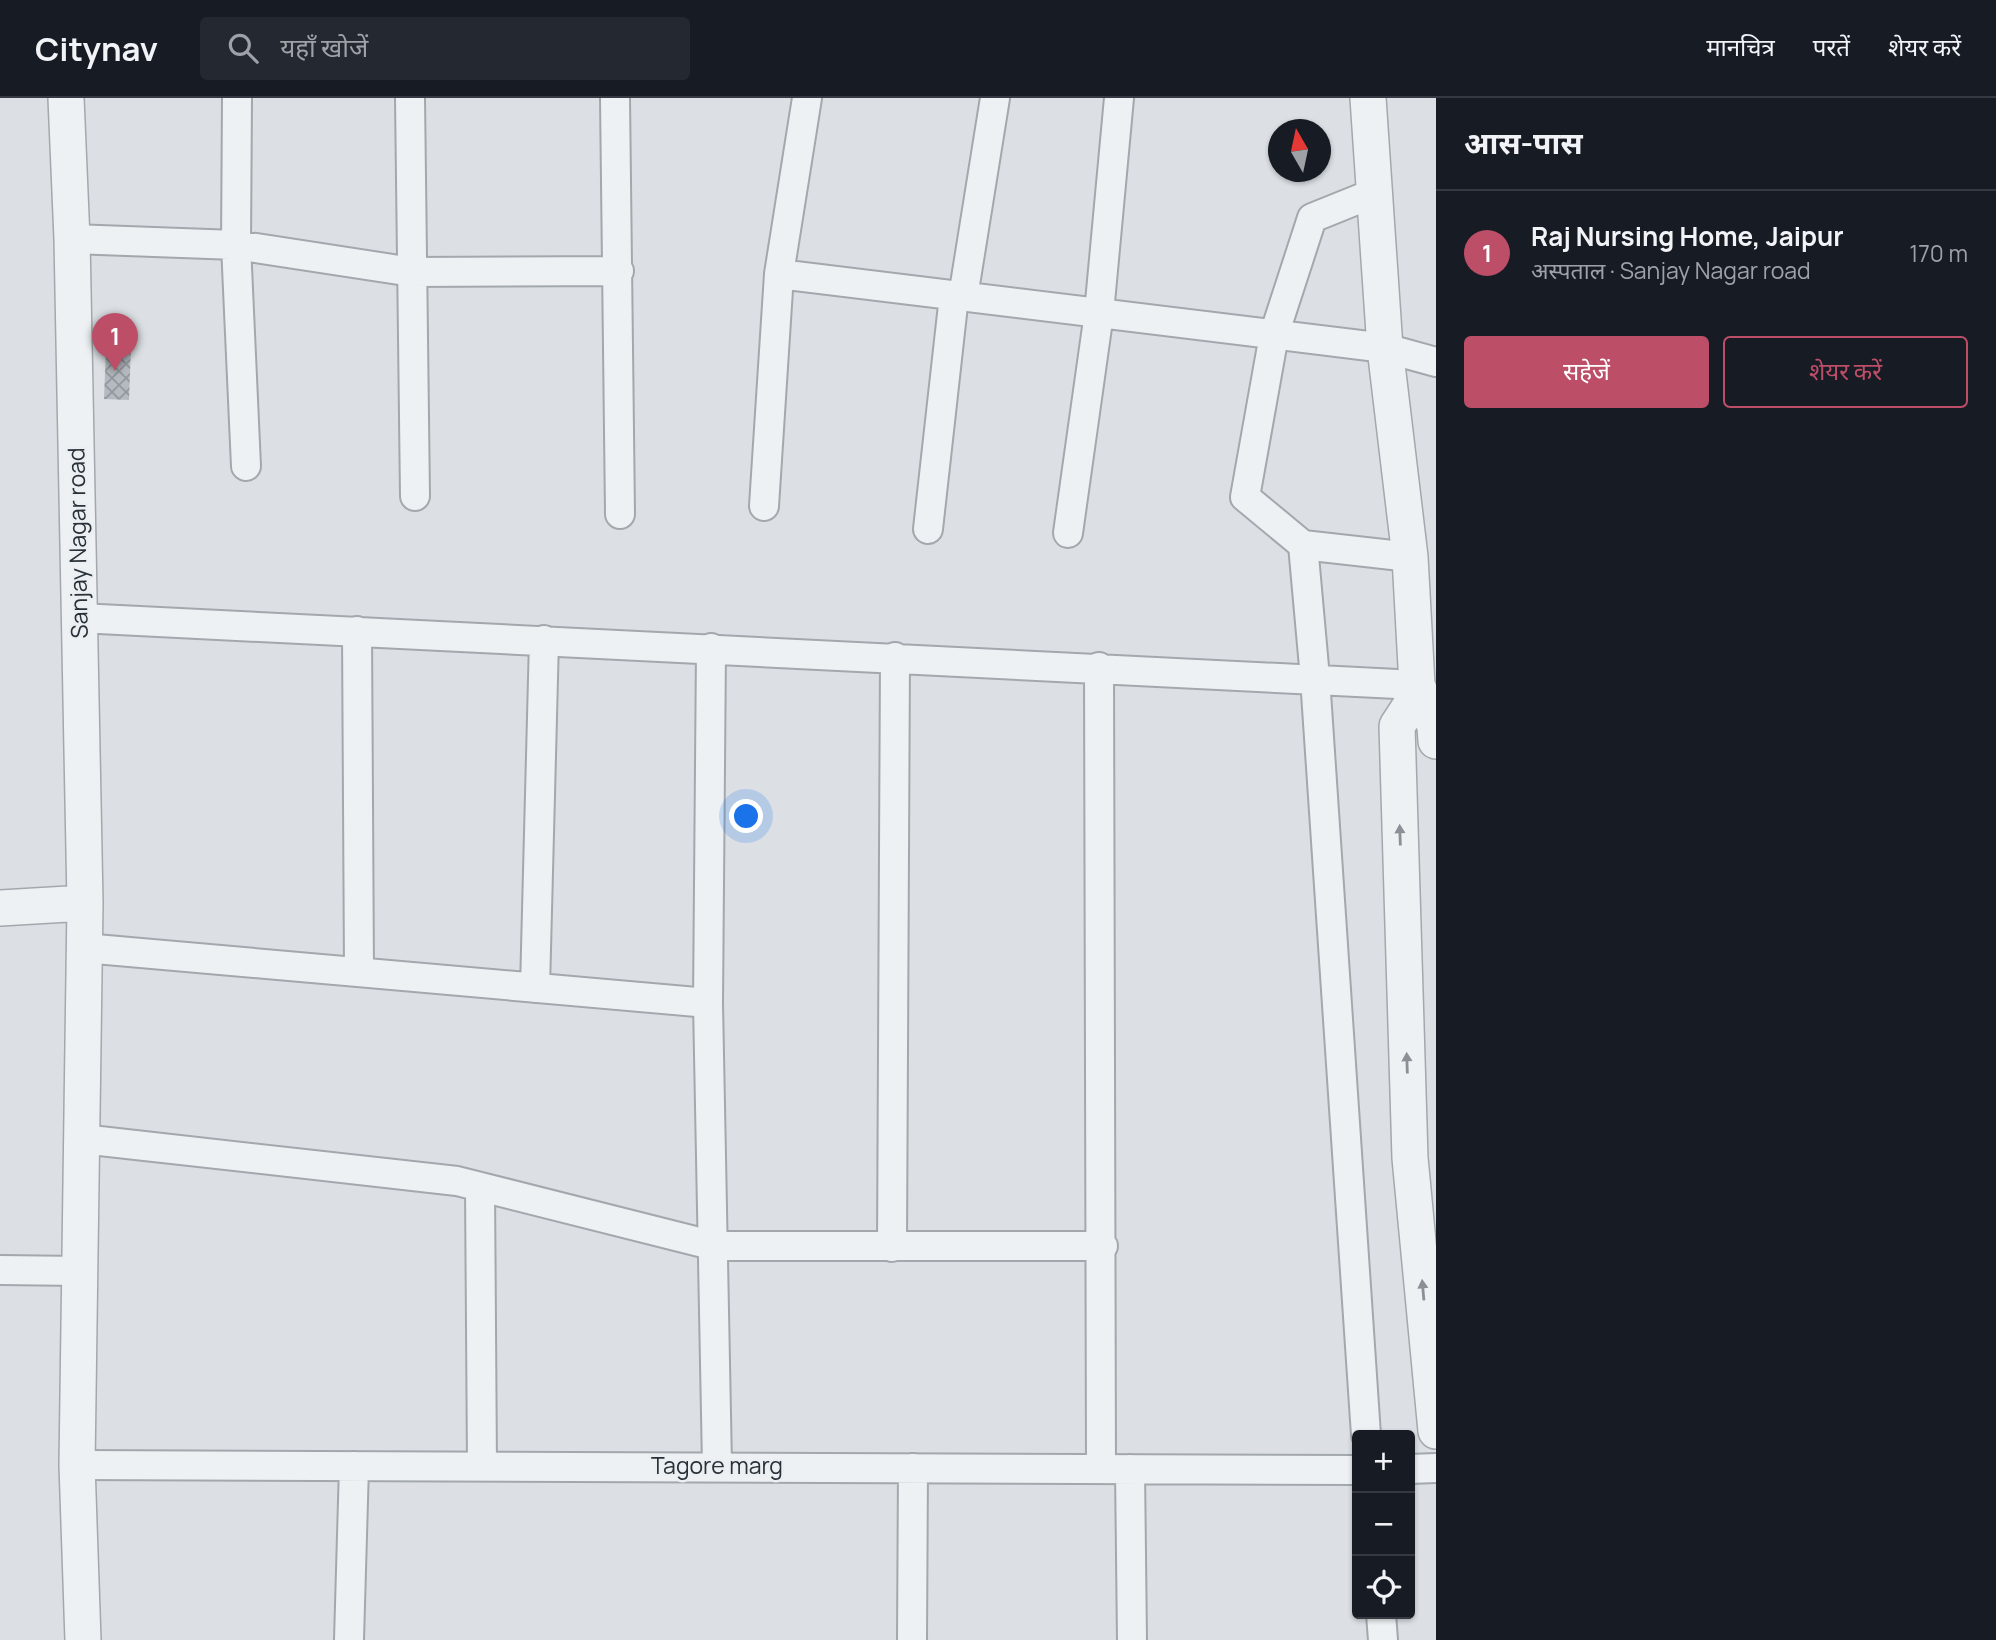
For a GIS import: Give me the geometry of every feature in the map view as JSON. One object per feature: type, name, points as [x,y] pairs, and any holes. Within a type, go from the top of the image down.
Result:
[{"type":"street","name":"Sanjay Nagar road","points":[[66,98],[72,239],[85,903],[77,1465],[83,1640]]},
{"type":"street","points":[[237,98],[236,245],[246,466]]},
{"type":"street","points":[[411,98],[415,496]]},
{"type":"street","points":[[615,98],[620,514]]},
{"type":"street","points":[[764,506],[779,274],[807,98]]},
{"type":"street","points":[[928,529],[959,296],[995,98]]},
{"type":"street","points":[[1068,533],[1099,313],[1119,98]]},
{"type":"street","points":[[1368,98],[1385,348],[1410,558],[1418,690],[1435,726],[1436,741]]},
{"type":"street","points":[[1374,193],[1312,218],[1274,335],[1245,497],[1303,545],[1410,558]]},
{"type":"street","points":[[72,239],[236,245],[412,272],[619,271]]},
{"type":"street","points":[[779,274],[1385,348],[1436,362]]},
{"type":"street","points":[[1303,545],[1315,678],[1366,1430]]},
{"type":"street","points":[[79,618],[1315,678],[1418,690]]},
{"type":"street","points":[[357,631],[359,972]]},
{"type":"street","points":[[535,988],[544,640]]},
{"type":"street","points":[[711,648],[708,1003],[715,1246],[717,1465]]},
{"type":"street","points":[[892,1247],[895,657]]},
{"type":"street","points":[[1099,667],[1103,1246],[1101,1469]]},
{"type":"street","points":[[1418,690],[1396,726],[1410,1158],[1436,1431]]},
{"type":"street","points":[[0,908],[85,903]]},
{"type":"street","points":[[84,948],[708,1003]]},
{"type":"street","points":[[82,1139],[457,1181],[715,1246],[1103,1246]]},
{"type":"street","points":[[480,1187],[482,1466]]},
{"type":"street","points":[[0,1270],[80,1272]]},
{"type":"street","name":"Tagore marg","points":[[77,1465],[717,1465],[1352,1470]]},
{"type":"street","points":[[349,1640],[354,1466]]},
{"type":"street","points":[[912,1640],[913,1468]]},
{"type":"street","points":[[1415,1469],[1436,1468]]},
{"type":"street","points":[[1130,1469],[1132,1640]]},
{"type":"street","points":[[1381,1619],[1383,1640]]},
{"type":"building","points":[[106,346],[131,346],[129,400],[104,399]]},
{"type":"place","name":"Raj Nursing Home, Jaipur","points":[[115,371]]}]
